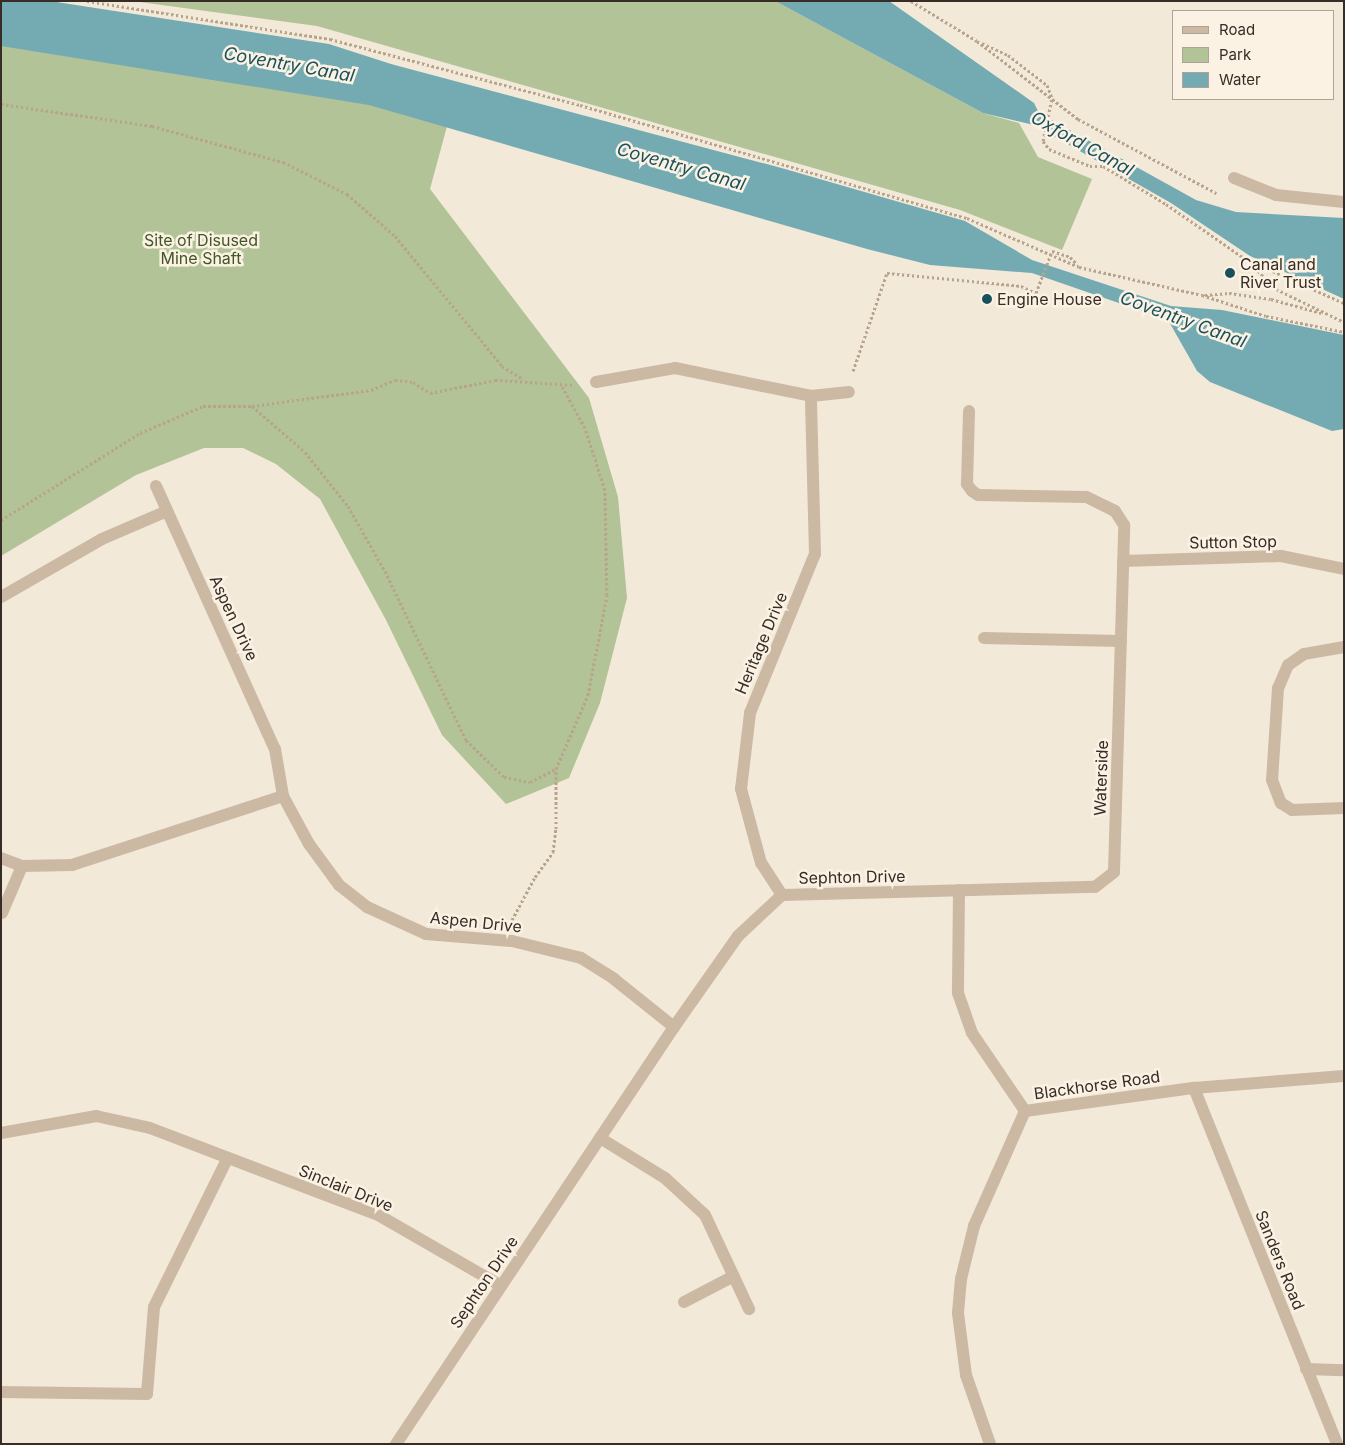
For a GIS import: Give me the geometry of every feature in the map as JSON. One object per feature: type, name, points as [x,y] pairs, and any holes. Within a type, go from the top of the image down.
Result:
[{"type":"street","points":[[1234,178],[1276,196],[1344,202]]},
{"type":"street","points":[[596,382],[675,368],[811,396],[849,392]]},
{"type":"street","name":"Heritage Drive","points":[[782,894],[761,863],[741,789],[750,713],[815,554],[811,396]]},
{"type":"street","name":"Waterside","points":[[959,890],[1096,887],[1114,872],[1124,525],[1115,510],[1086,496],[978,495],[972,491],[967,484],[969,411]]},
{"type":"street","name":"Aspen Drive","points":[[156,486],[275,749],[283,796],[309,844],[339,885],[367,907],[426,934],[512,941],[581,958],[614,978],[674,1027]]},
{"type":"street","points":[[1,597],[102,539],[167,512]]},
{"type":"street","name":"Sutton Stop","points":[[1122,561],[1280,556],[1344,569]]},
{"type":"street","points":[[984,638],[1121,641]]},
{"type":"street","points":[[1344,647],[1304,654],[1288,664],[1278,688],[1272,780],[1281,803],[1292,810],[1344,808]]},
{"type":"street","points":[[1,858],[22,866],[72,865],[283,796]]},
{"type":"street","points":[[2,914],[22,866]]},
{"type":"street","points":[[959,890],[958,993],[972,1033],[1025,1111]]},
{"type":"street","name":"Sephton Drive","points":[[396,1444],[674,1027],[738,936],[782,894],[959,890]]},
{"type":"street","name":"Blackhorse Road","points":[[990,1444],[966,1375],[958,1313],[961,1279],[974,1226],[1025,1111],[1194,1088],[1344,1076]]},
{"type":"street","name":"Sanders Road","points":[[1194,1088],[1337,1444]]},
{"type":"street","name":"Sinclair Drive","points":[[1,1132],[96,1116],[150,1128],[380,1216],[501,1286]]},
{"type":"street","points":[[600,1138],[665,1178],[705,1215],[750,1309]]},
{"type":"street","points":[[1,1392],[147,1394],[154,1307],[227,1159]]},
{"type":"street","points":[[684,1302],[734,1276]]},
{"type":"street","points":[[1306,1369],[1344,1370]]},
{"type":"path","points":[[87,1],[330,39],[580,104],[967,218],[1080,267],[1202,295],[1266,316],[1344,332]]},
{"type":"path","points":[[911,1],[977,41],[1078,119],[1223,197]]},
{"type":"path","points":[[977,41],[1008,55],[1047,85],[1052,98],[1043,141],[1049,149],[1090,166],[1103,166],[1166,204],[1247,260],[1276,289],[1344,322]]},
{"type":"path","points":[[1,104],[152,126],[283,162],[347,194],[395,236],[502,366],[524,380]]},
{"type":"path","points":[[849,392],[850,379],[886,273],[1021,286],[1036,293],[1052,251],[1070,257],[1080,267]]},
{"type":"path","points":[[1247,260],[1344,303]]},
{"type":"path","points":[[1202,295],[1229,293],[1271,299],[1328,315]]},
{"type":"path","points":[[1,520],[140,433],[203,406],[252,406],[371,390],[395,380],[413,382],[430,393],[495,380],[524,380],[562,386],[596,382]]},
{"type":"path","points":[[512,941],[510,928],[514,912],[553,852],[556,829],[556,769],[588,695],[607,595],[604,490],[585,428],[562,386]]},
{"type":"path","points":[[252,406],[305,452],[348,506],[385,571],[466,740],[504,778],[530,782],[556,769]]},
{"type":"green space","points":[[132,1],[775,1],[983,113],[1019,123],[1038,157],[1092,179],[1062,250],[960,210],[317,26]]},
{"type":"green space","name":"Site of Disused Mine Shaft","points":[[1,19],[453,104],[430,189],[589,398],[618,497],[627,598],[600,703],[569,778],[506,804],[442,735],[386,620],[320,499],[276,464],[243,448],[204,448],[136,475],[1,556]]},
{"type":"water","name":"Coventry Canal","points":[[1,1],[50,1],[329,44],[391,64],[785,169],[965,221],[1032,260],[1171,306],[1222,310],[1344,335],[1344,429],[1332,431],[1210,382],[1197,371],[1168,320],[1032,273],[930,265],[867,249],[369,105],[1,46]]},
{"type":"water","name":"Oxford Canal","points":[[775,1],[889,1],[1034,103],[1039,113],[1196,200],[1236,212],[1344,218],[1344,299],[1250,256],[1171,203],[1034,125],[983,113]]},
{"type":"place","name":"Canal and River Trust","points":[[1230,273]]},
{"type":"place","name":"Engine House","points":[[987,299]]}]
